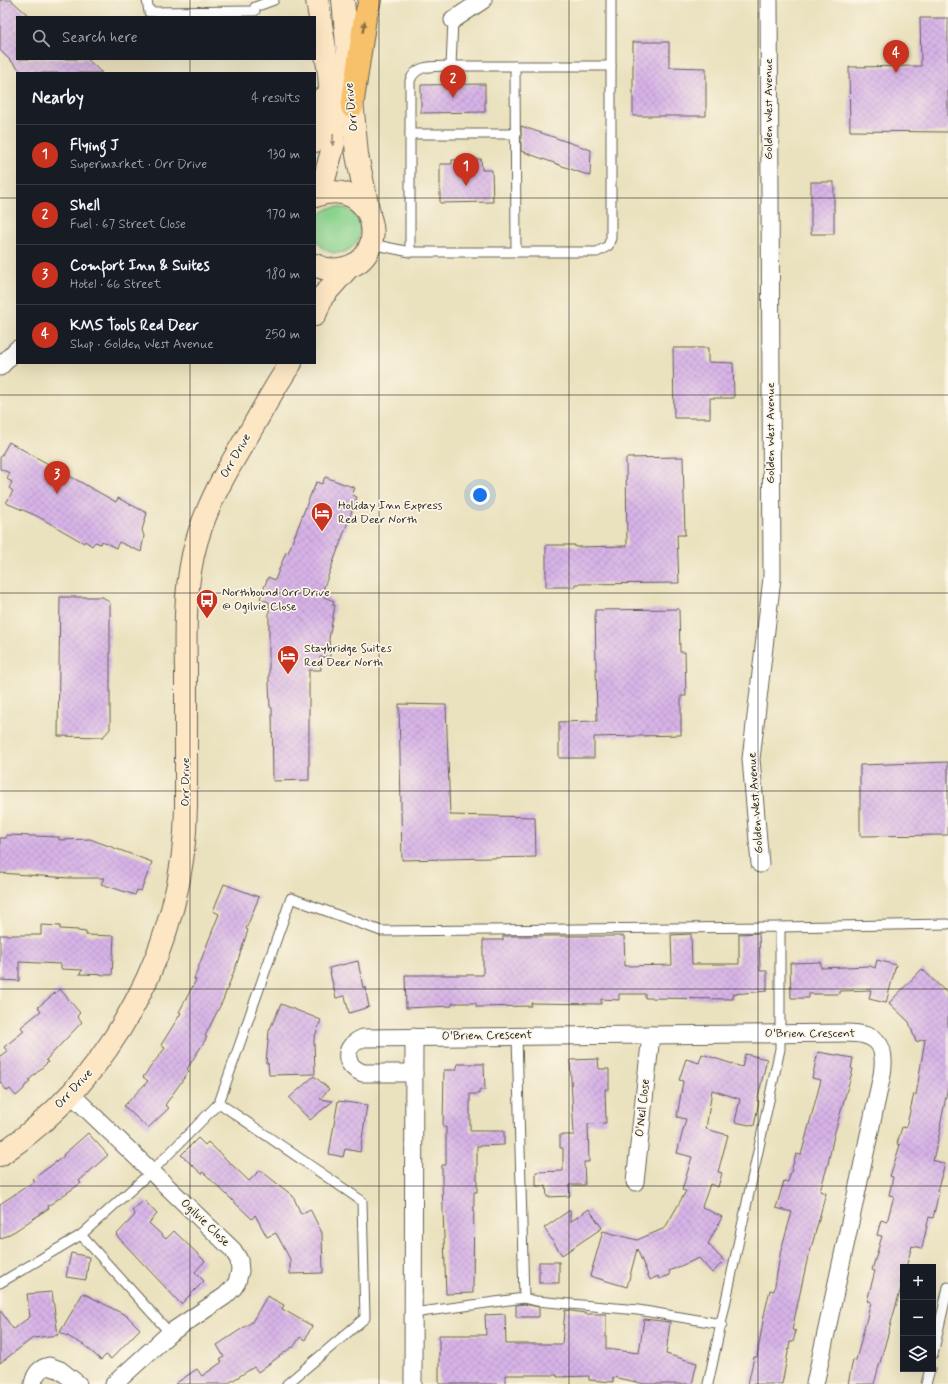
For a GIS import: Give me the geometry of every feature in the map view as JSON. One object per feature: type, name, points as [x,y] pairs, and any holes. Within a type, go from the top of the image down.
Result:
[{"type":"main road","points":[[352,107],[365,18],[370,0]]},
{"type":"street","name":"Orr Drive","points":[[316,194],[324,180],[334,143],[329,73],[317,0]]},
{"type":"street","name":"Orr Drive","points":[[343,0],[352,107],[361,178],[373,228],[371,244]]},
{"type":"street","points":[[453,20],[483,0]]},
{"type":"street","name":"Golden West Avenue","points":[[760,864],[751,759],[772,578],[769,0]]},
{"type":"street","points":[[316,137],[326,60]]},
{"type":"street","points":[[316,196],[327,192],[340,192],[351,196],[361,203],[369,213]]},
{"type":"street","points":[[316,312],[322,297],[348,268],[358,262],[371,244]]},
{"type":"street","points":[[316,266],[322,269],[335,270],[348,268]]},
{"type":"street","points":[[0,367],[16,350]]},
{"type":"street","name":"Orr Drive","points":[[0,1155],[33,1131],[71,1094],[105,1052],[127,1019],[152,966],[170,917],[178,882],[185,827],[185,618],[193,554],[198,535],[216,491],[288,365]]},
{"type":"street","name":"O'Brien Crescent","points":[[414,1073],[363,1073],[351,1066],[348,1060],[348,1054],[354,1042],[363,1038],[858,1033],[874,1039],[881,1045],[884,1055],[882,1076],[815,1384]]},
{"type":"street","name":"O'Neil Close","points":[[635,1182],[650,1035]]},
{"type":"street","points":[[412,1384],[414,1037]]},
{"type":"street","name":"Ogilvie Close","points":[[71,1094],[234,1250],[240,1264],[237,1282],[225,1296],[170,1333],[114,1384]]},
{"type":"street","points":[[33,1384],[35,1377],[40,1370],[49,1366],[60,1370],[78,1384]]},
{"type":"lane","points":[[147,0],[148,12],[255,9],[274,0]]},
{"type":"lane","points":[[371,244],[410,252],[597,252],[608,246],[612,238],[611,0]]},
{"type":"lane","points":[[451,66],[453,20]]},
{"type":"lane","points":[[410,252],[410,81],[418,69],[451,66],[611,66]]},
{"type":"lane","points":[[515,66],[516,252]]},
{"type":"lane","points":[[410,134],[516,134]]},
{"type":"lane","points":[[0,1283],[81,1235],[152,1171],[219,1103],[291,898],[381,931],[948,924]]},
{"type":"lane","points":[[708,1384],[780,1049],[780,926]]},
{"type":"lane","points":[[517,1036],[524,1298]]},
{"type":"lane","points":[[219,1103],[362,1201],[365,1318],[287,1384]]},
{"type":"lane","points":[[81,1235],[170,1333]]},
{"type":"lane","points":[[936,1341],[948,1288]]},
{"type":"lane","points":[[412,1313],[524,1298],[536,1301],[638,1310],[722,1324]]},
{"type":"lane","points":[[926,1384],[929,1372]]},
{"type":"green space","points":[[337,207],[350,211],[356,217],[360,230],[356,243],[346,251],[337,253],[328,251],[318,243],[316,239],[316,221],[324,211],[328,209]]},
{"type":"building","points":[[0,0],[11,0],[29,16],[16,16],[16,60],[88,60],[101,72],[22,72],[0,50]]},
{"type":"building","points":[[920,18],[948,18],[948,132],[850,131],[849,67],[921,66]]},
{"type":"building","points":[[633,42],[669,42],[669,67],[706,68],[706,116],[633,116]]},
{"type":"building","points":[[485,84],[485,112],[421,113],[421,85]]},
{"type":"building","points":[[521,126],[591,150],[590,176],[521,151]]},
{"type":"building","points":[[481,159],[482,170],[492,170],[493,202],[440,203],[440,164],[452,164],[452,160]]},
{"type":"building","points":[[811,182],[834,182],[834,234],[811,234]]},
{"type":"building","points":[[673,348],[708,348],[708,362],[733,363],[734,398],[710,398],[710,418],[674,418]]},
{"type":"building","points":[[9,442],[116,502],[118,498],[147,513],[142,530],[144,536],[141,552],[119,542],[116,548],[102,541],[101,544],[95,542],[92,546],[37,516],[6,503],[13,491],[9,488],[12,482],[7,479],[10,473],[0,469],[0,458]]},
{"type":"building","points":[[683,457],[685,535],[677,535],[679,583],[575,584],[575,587],[546,587],[546,545],[575,545],[575,547],[627,546],[626,458]]},
{"type":"building","points":[[325,477],[355,488],[352,495],[357,497],[323,590],[327,591],[324,597],[334,601],[332,605],[335,605],[329,639],[330,657],[320,657],[321,670],[309,670],[309,780],[273,781],[272,708],[270,707],[269,683],[269,602],[260,599],[268,577],[275,580],[286,552],[288,553],[316,482],[322,484]]},
{"type":"building","points":[[60,597],[103,597],[110,603],[110,729],[103,737],[58,736]]},
{"type":"building","points":[[679,609],[680,652],[685,652],[686,696],[681,696],[681,735],[594,737],[594,758],[559,758],[559,722],[597,721],[595,610]]},
{"type":"building","points":[[399,704],[446,705],[450,815],[535,817],[536,857],[402,860]]},
{"type":"building","points":[[948,762],[948,835],[860,836],[860,765]]},
{"type":"building","points":[[6,835],[59,837],[59,840],[90,839],[152,862],[141,891],[137,890],[135,895],[101,884],[104,878],[69,878],[0,873],[0,838],[6,838]]},
{"type":"building","points":[[224,884],[259,897],[246,929],[248,930],[236,966],[223,1000],[205,1036],[207,1037],[187,1069],[189,1071],[165,1105],[169,1108],[148,1128],[124,1106],[148,1081],[143,1077],[165,1048],[161,1045],[181,1013],[179,1012],[196,980],[194,979],[219,914],[213,911]]},
{"type":"building","points":[[41,925],[60,926],[60,929],[78,930],[86,932],[86,935],[114,936],[112,975],[79,974],[83,970],[61,969],[61,964],[19,962],[19,981],[0,980],[0,935],[41,935]]},
{"type":"building","points":[[759,933],[760,971],[767,971],[767,991],[733,994],[733,999],[645,998],[645,994],[619,994],[619,1000],[601,999],[601,1004],[531,1003],[531,1006],[476,1007],[476,1003],[452,1003],[452,1006],[406,1008],[405,975],[483,975],[483,940],[503,940],[503,936],[624,936],[625,966],[672,965],[671,935],[691,934],[692,964],[739,964],[739,934]]},
{"type":"building","points":[[877,960],[896,965],[886,1003],[869,999],[871,990],[839,991],[839,994],[809,994],[809,998],[791,998],[790,963],[821,962],[821,968],[870,966],[875,968]]},
{"type":"building","points":[[358,961],[363,988],[365,987],[369,1007],[349,1013],[345,996],[336,998],[329,968]]},
{"type":"building","points":[[922,969],[948,994],[948,1086],[941,1127],[933,1160],[945,1164],[937,1191],[939,1192],[933,1218],[929,1217],[922,1248],[912,1246],[907,1264],[900,1264],[900,1291],[874,1384],[848,1384],[853,1360],[856,1360],[871,1302],[867,1301],[875,1271],[872,1270],[882,1236],[877,1235],[881,1220],[887,1222],[894,1196],[889,1195],[893,1177],[890,1176],[900,1145],[897,1144],[902,1127],[906,1128],[914,1094],[916,1095],[925,1039],[916,1042],[909,1022],[889,1003]]},
{"type":"building","points":[[60,989],[80,1013],[77,1016],[82,1022],[46,1060],[48,1062],[29,1080],[30,1082],[16,1096],[10,1089],[7,1091],[0,1082],[0,1056],[7,1051],[4,1047],[24,1031],[21,1027],[41,1011],[38,1007]]},
{"type":"building","points":[[281,1004],[321,1020],[314,1039],[315,1074],[269,1075],[268,1063],[266,1063],[269,1031]]},
{"type":"building","points":[[818,1052],[853,1058],[851,1068],[853,1069],[820,1191],[826,1193],[808,1256],[792,1330],[796,1331],[793,1342],[790,1342],[782,1384],[748,1384],[754,1357],[757,1357],[770,1290],[774,1291],[781,1250],[792,1212],[776,1208],[784,1181],[788,1182],[796,1154],[801,1155],[821,1080],[812,1078]]},
{"type":"building","points":[[702,1054],[742,1067],[745,1054],[767,1059],[757,1101],[759,1101],[754,1126],[735,1122],[740,1099],[712,1090],[706,1129],[728,1135],[718,1172],[722,1173],[718,1187],[710,1184],[702,1207],[722,1217],[708,1244],[724,1261],[712,1273],[699,1258],[669,1271],[670,1275],[659,1279],[658,1276],[650,1280],[637,1249],[627,1287],[590,1276],[603,1231],[637,1240],[665,1228],[686,1191],[682,1190],[692,1157],[677,1153],[686,1119],[677,1117],[683,1081],[679,1080],[686,1059],[699,1063]]},
{"type":"building","points":[[598,1059],[599,1069],[609,1069],[609,1089],[605,1089],[606,1123],[588,1124],[589,1162],[584,1162],[585,1185],[569,1185],[570,1196],[547,1197],[546,1186],[536,1186],[536,1172],[563,1171],[563,1148],[560,1148],[560,1135],[574,1135],[570,1060]]},
{"type":"building","points":[[458,1064],[484,1064],[485,1090],[479,1090],[479,1094],[470,1094],[470,1131],[504,1131],[504,1145],[477,1146],[477,1192],[474,1192],[473,1293],[446,1294],[442,1181],[442,1165],[446,1165],[446,1127],[443,1127],[444,1070],[456,1070]]},
{"type":"building","points":[[314,1076],[329,1089],[320,1099],[333,1101],[310,1120],[289,1098]]},
{"type":"building","points":[[338,1101],[367,1105],[360,1152],[345,1149],[343,1157],[329,1154]]},
{"type":"building","points":[[88,1133],[108,1155],[79,1181],[81,1183],[48,1206],[49,1208],[15,1231],[0,1239],[0,1204],[35,1181],[33,1179],[64,1156],[63,1155]]},
{"type":"building","points":[[198,1138],[205,1145],[208,1142],[249,1181],[260,1170],[293,1196],[301,1214],[310,1209],[322,1233],[323,1273],[290,1274],[290,1259],[276,1233],[267,1237],[255,1215],[252,1219],[203,1172],[202,1174],[181,1155]]},
{"type":"building","points":[[144,1200],[157,1214],[149,1223],[166,1239],[174,1231],[205,1261],[195,1272],[204,1281],[181,1304],[116,1235],[135,1215],[132,1211]]},
{"type":"building","points":[[589,1209],[602,1228],[562,1255],[544,1228],[570,1210],[570,1222]]},
{"type":"building","points":[[71,1253],[89,1257],[86,1280],[66,1277]]},
{"type":"building","points":[[539,1262],[559,1262],[559,1283],[539,1283]]},
{"type":"building","points":[[52,1292],[58,1335],[33,1338],[0,1363],[0,1310],[13,1329],[30,1317],[27,1294]]},
{"type":"building","points":[[83,1293],[127,1316],[140,1329],[111,1359],[106,1355],[101,1360],[84,1345],[60,1332]]},
{"type":"building","points":[[267,1296],[284,1305],[282,1309],[312,1326],[305,1340],[300,1337],[293,1348],[292,1347],[258,1372],[254,1367],[227,1384],[175,1384],[197,1369],[202,1376],[222,1362],[220,1359],[224,1357],[217,1345],[252,1322]]},
{"type":"building","points":[[524,1304],[539,1307],[539,1317],[516,1317],[516,1305]]},
{"type":"building","points":[[565,1310],[585,1313],[584,1314],[606,1314],[606,1349],[639,1353],[644,1319],[670,1322],[666,1354],[697,1363],[692,1384],[645,1384],[613,1377],[613,1382],[589,1380],[589,1376],[557,1377],[557,1375],[505,1375],[505,1384],[439,1384],[439,1335],[486,1335],[485,1315],[505,1314],[506,1344],[562,1344]]},
{"type":"place","name":"KMS Tools Red Deer","points":[[896,73]]},
{"type":"place","name":"Shell","points":[[453,98]]},
{"type":"place","name":"Flying J","points":[[466,186]]},
{"type":"place","name":"Comfort Inn & Suites","points":[[57,494]]},
{"type":"place","name":"Holiday Inn Express Red Deer North","points":[[322,532]]},
{"type":"place","name":"Northbound Orr Drive @ Ogilvie Close","points":[[207,620]]},
{"type":"place","name":"Staybridge Suites Red Deer North","points":[[288,676]]}]
